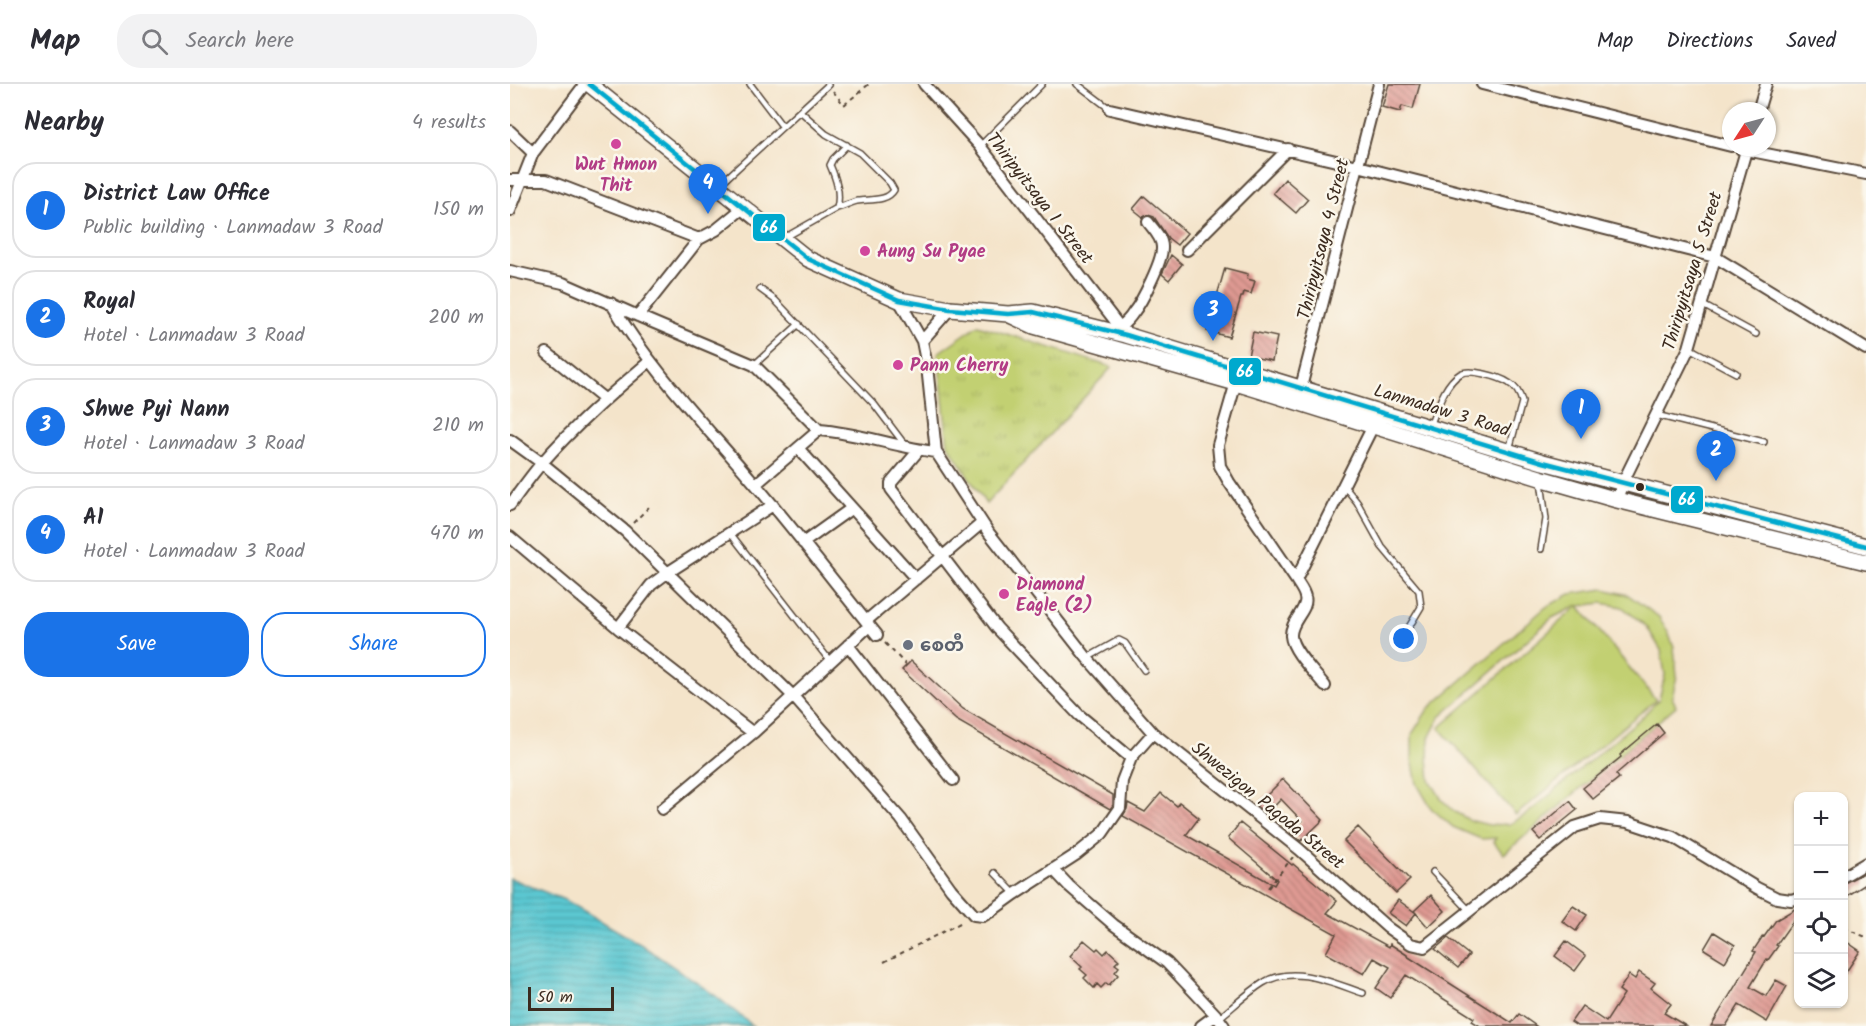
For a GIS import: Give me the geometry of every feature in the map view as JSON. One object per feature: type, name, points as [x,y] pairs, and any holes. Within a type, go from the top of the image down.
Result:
[{"type":"main road","name":"Lanmadaw 3 Road","points":[[587,84],[622,109],[672,152],[808,259],[899,300],[950,309],[1008,314],[1033,312],[1123,331],[1238,376]]},
{"type":"main road","name":"Lanmadaw 3 Road","points":[[1008,314],[1034,326],[1238,376],[1300,395],[1430,427],[1543,462],[1748,516],[1865,542]]},
{"type":"main road","name":"Lanmadaw 3 Road","points":[[1300,395],[1373,426],[1540,478],[1617,500],[1866,562]]},
{"type":"street","points":[[510,212],[533,153],[587,84]]},
{"type":"street","name":"Thiripyitsaya 1 Street","points":[[924,84],[980,146],[1123,331]]},
{"type":"street","name":"Thiripyitsaya 4 Street","points":[[1300,395],[1378,84]]},
{"type":"street","points":[[1482,84],[1722,144]]},
{"type":"street","points":[[1761,102],[1767,84]]},
{"type":"street","points":[[1110,109],[1358,166],[1715,257],[1866,349]]},
{"type":"street","points":[[510,131],[533,153]]},
{"type":"street","points":[[1187,250],[1288,150]]},
{"type":"street","points":[[1776,154],[1866,174]]},
{"type":"street","name":"Thiripyitsaya 5 Street","points":[[1617,500],[1623,482],[1689,348],[1745,156]]},
{"type":"street","points":[[510,180],[546,180],[699,240]]},
{"type":"street","points":[[638,316],[699,240],[716,230],[743,208]]},
{"type":"street","points":[[1123,331],[1140,302],[1163,248],[1159,237],[1148,222]]},
{"type":"street","points":[[510,271],[563,283],[754,365],[819,430],[839,431],[913,449],[936,452]]},
{"type":"street","name":"Shwezigon Pagoda Street","points":[[899,300],[922,341],[927,366],[936,452],[982,523],[1088,658],[1153,733],[1299,849],[1388,928],[1411,944],[1424,947],[1575,827],[1600,819],[1628,822],[1673,837],[1757,888],[1777,898],[1794,899]]},
{"type":"street","points":[[611,303],[629,333],[650,361],[756,484],[877,635]]},
{"type":"street","points":[[922,341],[950,309]]},
{"type":"street","points":[[547,353],[604,399]]},
{"type":"street","points":[[510,505],[542,463],[604,399],[650,361]]},
{"type":"street","points":[[1238,376],[1218,445],[1220,466],[1305,597],[1305,604],[1293,623],[1290,634],[1297,650],[1325,686]]},
{"type":"street","points":[[1296,580],[1373,426]]},
{"type":"street","points":[[756,484],[819,430]]},
{"type":"street","points":[[510,440],[542,463],[625,531],[792,695],[901,819],[951,889],[974,915],[983,916],[1077,854],[1102,834],[1120,808],[1122,781],[1131,758],[1153,733]]},
{"type":"street","points":[[798,448],[916,579]]},
{"type":"street","points":[[913,449],[891,483],[891,489],[997,628],[1079,715],[1131,758]]},
{"type":"street","points":[[618,628],[651,585],[773,505]]},
{"type":"street","points":[[803,543],[852,507]]},
{"type":"street","points":[[662,809],[753,733],[916,579],[982,523]]},
{"type":"street","points":[[510,537],[618,628],[753,733]]},
{"type":"street","points":[[848,645],[953,780]]},
{"type":"street","points":[[1848,874],[1866,863]]},
{"type":"street","points":[[1053,869],[1114,925],[1167,963],[1219,1020],[1202,1026]]},
{"type":"lane","points":[[750,84],[782,126]]},
{"type":"lane","points":[[980,146],[1042,84]]},
{"type":"lane","points":[[1077,84],[1110,109]]},
{"type":"lane","points":[[717,187],[828,85]]},
{"type":"lane","points":[[782,239],[837,208],[856,201],[885,198],[894,190],[860,153],[826,134],[800,111]]},
{"type":"lane","points":[[837,208],[840,198],[830,165],[847,145]]},
{"type":"lane","points":[[760,289],[776,300],[799,324],[913,449]]},
{"type":"lane","points":[[1701,304],[1756,334]]},
{"type":"lane","points":[[754,365],[799,324]]},
{"type":"lane","points":[[1689,348],[1736,373]]},
{"type":"lane","points":[[1430,427],[1443,393],[1460,374],[1468,371],[1485,374],[1509,382],[1520,394],[1522,402],[1509,451]]},
{"type":"lane","points":[[1656,415],[1764,442]]},
{"type":"lane","points":[[1541,549],[1546,519],[1540,478],[1543,462]]},
{"type":"lane","points":[[1344,486],[1357,502],[1382,547],[1419,591],[1421,607],[1403,637]]},
{"type":"lane","points":[[730,533],[830,661]]},
{"type":"lane","points":[[1088,658],[1119,640],[1125,643],[1144,670]]},
{"type":"lane","points":[[1433,872],[1470,911]]},
{"type":"lane","points":[[995,873],[1015,894]]},
{"type":"lane","points":[[1219,1020],[1264,982],[1289,975],[1318,978],[1363,993]]},
{"type":"path","points":[[828,85],[844,105],[869,84]]},
{"type":"path","points":[[625,531],[650,506]]},
{"type":"path","points":[[877,635],[906,665]]},
{"type":"path","points":[[1268,888],[1299,849]]},
{"type":"path","points":[[884,962],[974,915]]},
{"type":"path","points":[[1848,930],[1866,937]]},
{"type":"green space","points":[[978,325],[1112,367],[986,504],[948,445],[938,353]]},
{"type":"green space","points":[[1604,589],[1628,595],[1659,617],[1674,648],[1677,676],[1672,697],[1676,706],[1504,854],[1493,842],[1496,838],[1481,839],[1453,827],[1431,808],[1417,784],[1412,759],[1412,734],[1428,709],[1546,607],[1570,594]],"holes":[[[1602,603],[1622,607],[1647,627],[1661,650],[1665,675],[1659,699],[1643,716],[1527,814],[1510,824],[1489,825],[1469,820],[1455,812],[1442,800],[1430,780],[1429,738],[1440,717],[1552,618],[1579,605],[1439,728],[1516,815],[1656,700],[1579,606]]]},
{"type":"water","points":[[510,878],[567,901],[640,944],[716,996],[753,1026],[510,1026]]},
{"type":"building","points":[[1389,84],[1420,84],[1413,109],[1402,106],[1400,112],[1382,107]]},
{"type":"building","points":[[1285,179],[1308,199],[1296,213],[1273,193]]},
{"type":"building","points":[[1144,196],[1187,233],[1177,245],[1168,238],[1154,217],[1148,215],[1143,217],[1133,209]]},
{"type":"building","points":[[1171,255],[1182,264],[1169,280],[1162,274]]},
{"type":"building","points":[[1225,268],[1248,274],[1247,279],[1255,281],[1251,294],[1244,292],[1241,297],[1229,337],[1207,331]]},
{"type":"building","points":[[1253,332],[1277,337],[1272,361],[1248,356]]},
{"type":"building","points":[[911,661],[963,709],[1113,795],[1113,805],[1110,809],[956,720],[902,670]]},
{"type":"building","points":[[1657,724],[1664,733],[1616,774],[1619,778],[1593,799],[1583,788]]},
{"type":"building","points":[[1283,779],[1323,820],[1301,841],[1291,833],[1302,821],[1281,799],[1267,814],[1256,806]]},
{"type":"building","points":[[1161,793],[1177,806],[1179,802],[1199,818],[1186,835],[1274,885],[1277,880],[1228,838],[1240,823],[1337,901],[1327,913],[1389,947],[1390,944],[1512,1023],[1519,1014],[1536,1026],[1480,1026],[1472,1021],[1474,1018],[1406,975],[1390,998],[1376,988],[1390,967],[1374,958],[1364,974],[1326,953],[1336,934],[1123,816],[1128,803],[1145,812]]},
{"type":"building","points":[[1570,801],[1577,810],[1540,840],[1533,832]]},
{"type":"building","points":[[1358,827],[1410,880],[1396,893],[1344,841]]},
{"type":"building","points":[[1866,872],[1866,884],[1848,895],[1848,881]]},
{"type":"building","points":[[1431,895],[1445,911],[1428,927],[1414,911]]},
{"type":"building","points":[[1398,900],[1416,913],[1406,926],[1388,913]]},
{"type":"building","points":[[1573,906],[1587,915],[1576,931],[1562,921]]},
{"type":"building","points":[[1794,909],[1794,920],[1750,987],[1766,996],[1776,980],[1787,986],[1767,1022],[1739,1005],[1726,1026],[1711,1026],[1756,952],[1753,951],[1776,920]]},
{"type":"building","points":[[1714,932],[1735,945],[1725,962],[1704,949]]},
{"type":"building","points":[[1448,938],[1469,955],[1458,968],[1435,949]]},
{"type":"building","points":[[1084,940],[1104,954],[1108,950],[1119,960],[1115,964],[1119,967],[1115,972],[1118,975],[1109,985],[1106,983],[1101,988],[1097,984],[1094,988],[1084,978],[1087,975],[1080,969],[1082,967],[1070,956]]},
{"type":"building","points":[[1566,941],[1586,956],[1575,971],[1555,956]]},
{"type":"building","points":[[1848,943],[1860,951],[1848,969]]},
{"type":"building","points":[[1639,972],[1655,983],[1651,988],[1671,1004],[1664,1013],[1686,1026],[1577,1026],[1571,1022],[1582,1006],[1606,1022],[1624,994],[1619,990],[1629,975],[1635,979]]},
{"type":"transit line","name":"66","points":[[589,84],[808,259],[899,300],[950,309],[1008,314],[1033,312],[1126,335],[1543,462],[1866,546]]},
{"type":"place","name":"Wut Hmon Thit","points":[[616,144]]},
{"type":"place","name":"A1","points":[[708,214]]},
{"type":"place","name":"Aung Su Pyae","points":[[865,251]]},
{"type":"place","name":"Shwe Pyi Nann","points":[[1213,341]]},
{"type":"place","name":"Pann Cherry","points":[[898,365]]},
{"type":"place","name":"District Law Office","points":[[1581,439]]},
{"type":"place","name":"Royal","points":[[1716,481]]},
{"type":"place","name":"Diamond Eagle (2)","points":[[1004,594]]},
{"type":"place","name":"စေတီ","points":[[908,645]]}]
